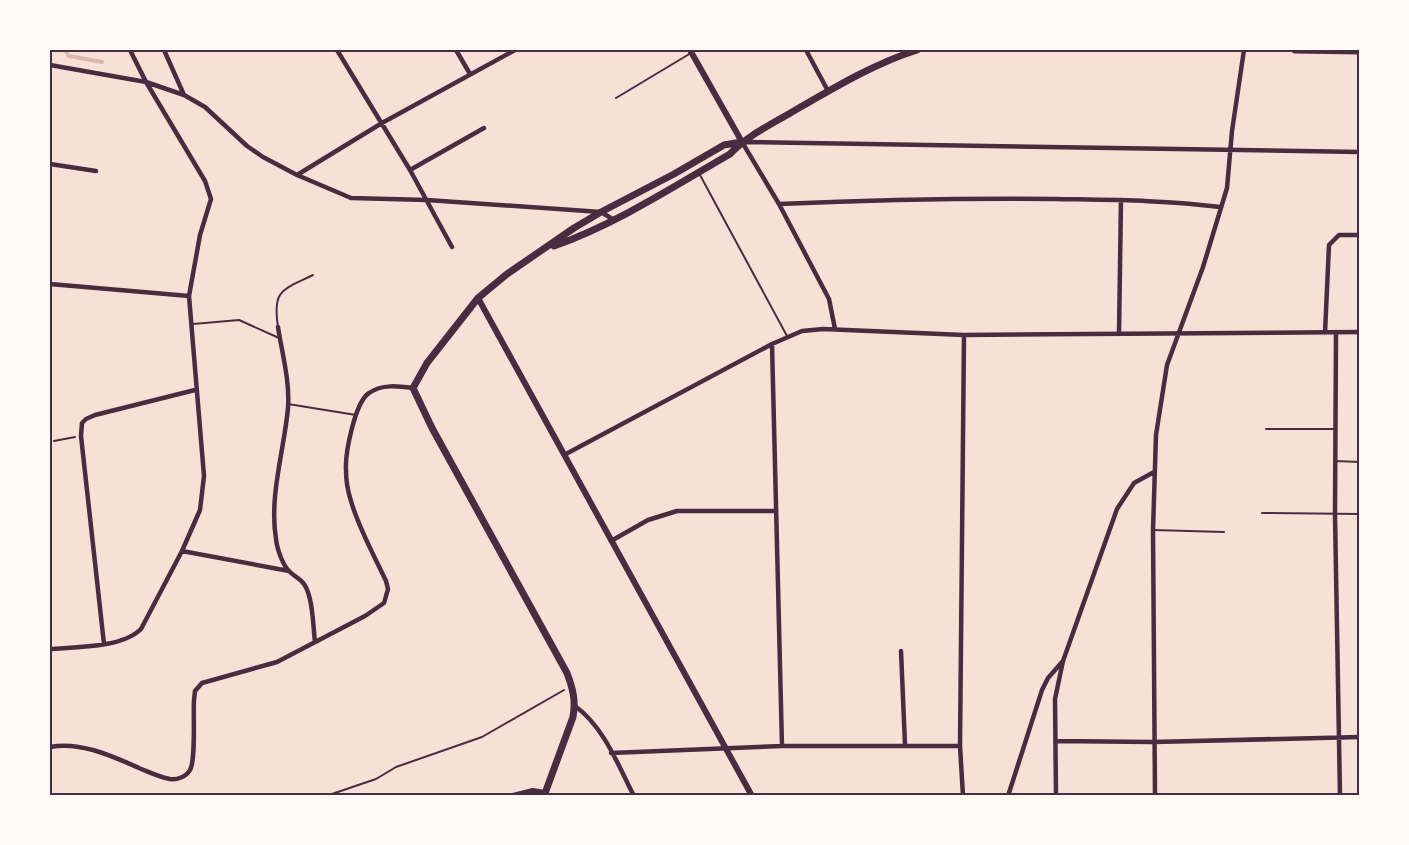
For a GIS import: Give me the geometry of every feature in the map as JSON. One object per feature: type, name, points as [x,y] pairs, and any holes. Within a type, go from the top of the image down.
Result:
[{"type":"main road","points":[[546,248],[579,237],[614,220],[730,154],[742,141],[828,91],[893,57],[917,50]]},
{"type":"main road","points":[[1295,50],[1359,51]]},
{"type":"main road","points":[[546,795],[569,731],[575,706],[572,686],[567,673],[432,428],[413,388],[427,363],[478,298],[507,274],[601,212],[724,145],[742,141]]},
{"type":"street","points":[[50,650],[104,644],[130,638],[141,629],[182,551],[200,510],[204,476],[195,390],[189,296],[200,235],[211,199],[205,181],[130,50]]},
{"type":"street","points":[[164,50],[184,95]]},
{"type":"street","points":[[337,50],[410,170],[452,247]]},
{"type":"street","points":[[456,50],[470,74]]},
{"type":"street","points":[[297,175],[382,123],[514,50]]},
{"type":"street","points":[[806,50],[828,91]]},
{"type":"street","points":[[1155,795],[1153,742],[1154,472],[1161,397],[1167,365],[1203,267],[1229,178],[1230,150],[1244,50]]},
{"type":"street","points":[[691,51],[779,204],[829,299],[835,329]]},
{"type":"street","points":[[50,65],[147,82],[184,95],[213,113],[247,146],[263,157],[297,175],[351,198],[427,200],[601,212],[614,220]]},
{"type":"street","points":[[410,170],[484,128]]},
{"type":"street","points":[[742,141],[1359,152]]},
{"type":"street","points":[[50,164],[96,171]]},
{"type":"street","points":[[779,204],[919,198],[1121,200],[1220,207]]},
{"type":"street","points":[[1119,334],[1121,200]]},
{"type":"street","points":[[1325,333],[1329,244],[1339,235],[1359,235]]},
{"type":"street","points":[[50,284],[189,296]]},
{"type":"street","points":[[478,298],[752,795]]},
{"type":"street","points":[[278,327],[285,365],[288,404],[275,496],[274,523],[276,540],[289,572]]},
{"type":"street","points":[[564,455],[787,336],[802,331],[835,329],[964,335],[1359,332]]},
{"type":"street","points":[[1336,333],[1335,514],[1340,795]]},
{"type":"street","points":[[963,795],[960,746],[964,335]]},
{"type":"street","points":[[772,344],[782,746]]},
{"type":"street","points":[[50,747],[69,745],[90,749],[115,757],[160,777],[180,778],[186,775],[192,764],[194,700],[198,686],[207,680],[277,662],[378,608],[387,598],[388,589],[354,508],[347,480],[347,456],[362,398],[369,392],[389,386],[413,388]]},
{"type":"street","points":[[104,644],[81,436],[82,423],[86,419],[195,390]]},
{"type":"street","points":[[1056,795],[1055,699],[1063,661],[1117,509],[1134,483],[1154,472]]},
{"type":"street","points":[[611,541],[648,520],[677,510],[776,511]]},
{"type":"street","points":[[182,551],[289,572],[298,577],[305,585],[309,596],[315,642]]},
{"type":"street","points":[[902,651],[905,746]]},
{"type":"street","points":[[1008,795],[1042,690],[1048,678],[1063,661]]},
{"type":"street","points":[[575,706],[592,721],[634,795]]},
{"type":"street","points":[[1056,741],[1153,742],[1359,737]]},
{"type":"street","points":[[611,753],[782,746],[960,746]]},
{"type":"street","points":[[513,795],[533,791],[546,795]]},
{"type":"lane","points":[[616,98],[691,51]]},
{"type":"lane","points":[[698,172],[787,336]]},
{"type":"lane","points":[[278,327],[275,306],[282,293],[313,275]]},
{"type":"lane","points":[[190,324],[239,320],[280,339]]},
{"type":"lane","points":[[288,404],[356,416]]},
{"type":"lane","points":[[1266,429],[1335,429]]},
{"type":"lane","points":[[1335,461],[1359,462]]},
{"type":"lane","points":[[1262,513],[1359,514]]},
{"type":"lane","points":[[1154,530],[1224,532]]},
{"type":"path","points":[[54,441],[81,436]]},
{"type":"path","points":[[326,795],[376,779],[396,767],[482,738],[572,686]]},
{"type":"waterway","points":[[65,50],[69,56],[102,62]]}]
